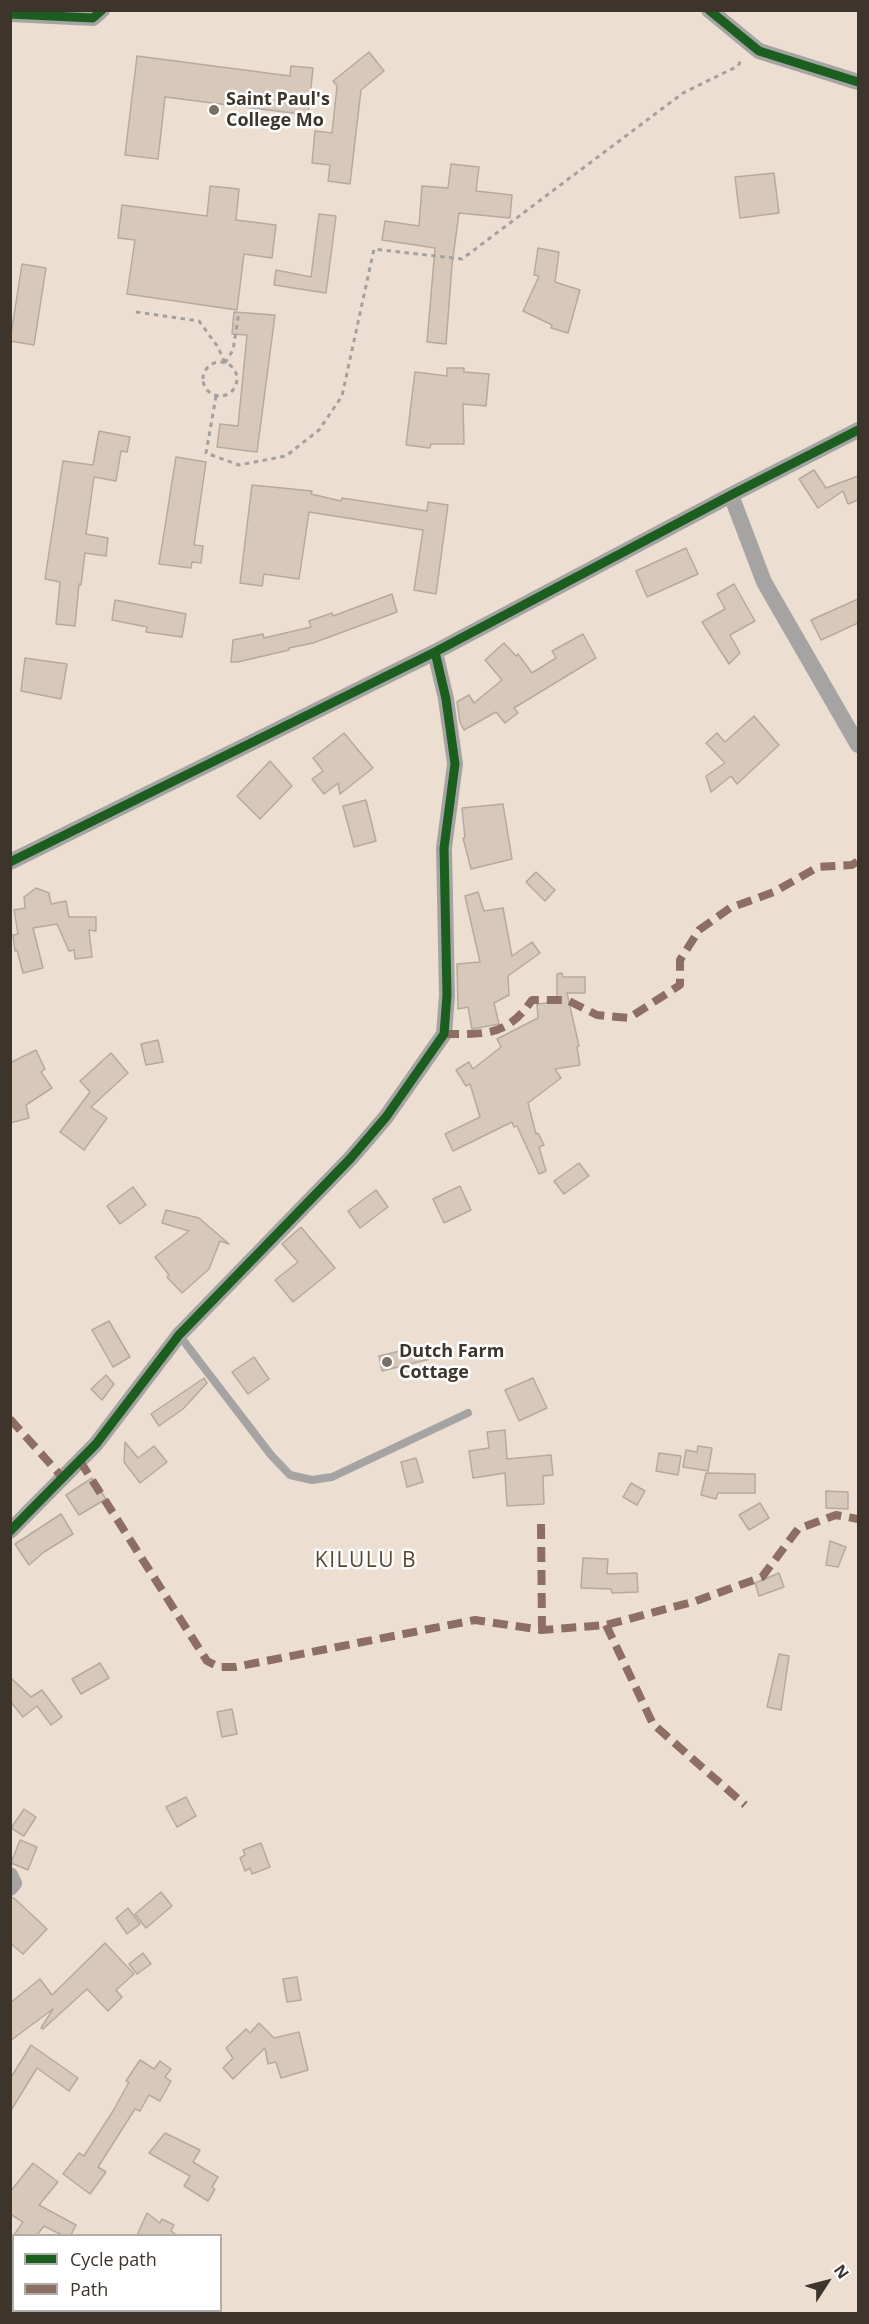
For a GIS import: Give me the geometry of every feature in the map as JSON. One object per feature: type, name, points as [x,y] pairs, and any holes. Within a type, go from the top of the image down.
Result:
[{"type":"street","points":[[10,14],[93,18],[102,10]]},
{"type":"street","points":[[709,10],[759,51],[858,82]]},
{"type":"street","points":[[10,862],[435,652],[858,430]]},
{"type":"street","points":[[731,495],[764,582],[858,745]]},
{"type":"street","points":[[10,1531],[96,1444],[179,1335],[350,1159],[386,1118],[444,1034],[447,995],[444,848],[454,764],[446,699],[435,652]]},
{"type":"street","points":[[10,1875],[14,1883],[10,1888]]},
{"type":"lane","points":[[179,1335],[271,1455],[290,1475],[312,1480],[332,1477],[468,1413]]},
{"type":"path","points":[[216,396],[206,453],[238,465],[286,456],[319,430],[342,396],[354,332],[374,249],[462,259],[683,93],[738,66],[749,45]]},
{"type":"path","points":[[136,312],[199,321],[218,347],[225,363]]},
{"type":"path","points":[[225,363],[233,350],[239,312]]},
{"type":"path","points":[[225,363],[237,375],[235,387],[227,395],[216,396],[206,390],[203,375],[209,365],[225,363]]},
{"type":"building","points":[[369,52],[384,71],[361,90],[350,184],[328,181],[330,165],[312,163],[315,131],[332,133],[337,86],[333,81]]},
{"type":"building","points":[[137,56],[290,76],[291,66],[313,68],[308,115],[165,97],[158,159],[125,155]]},
{"type":"building","points":[[451,164],[479,167],[476,191],[512,195],[510,218],[459,213],[452,265],[446,344],[427,342],[435,248],[382,240],[385,221],[419,226],[422,186],[448,188]]},
{"type":"building","points":[[774,173],[779,213],[740,218],[735,177]]},
{"type":"building","points":[[210,186],[239,189],[236,220],[276,225],[272,258],[244,254],[237,310],[127,294],[135,240],[118,238],[122,205],[207,216]]},
{"type":"building","points":[[319,214],[336,216],[326,293],[274,285],[276,270],[311,277]]},
{"type":"building","points":[[538,248],[559,252],[555,282],[580,290],[568,333],[551,328],[552,325],[523,311],[539,276],[534,275]]},
{"type":"building","points":[[22,264],[46,268],[34,345],[10,341]]},
{"type":"building","points":[[234,312],[275,315],[257,452],[217,447],[220,424],[238,426],[247,335],[232,334]]},
{"type":"building","points":[[447,368],[464,368],[464,372],[489,374],[486,406],[463,404],[464,444],[431,444],[430,448],[406,445],[415,372],[447,376]]},
{"type":"building","points":[[99,431],[130,437],[127,452],[121,451],[116,481],[94,477],[86,534],[108,538],[106,556],[85,553],[75,626],[56,624],[60,582],[45,579],[63,461],[93,465]]},
{"type":"building","points":[[176,457],[206,462],[194,545],[203,546],[201,563],[192,562],[191,568],[159,564]]},
{"type":"building","points":[[814,470],[826,488],[858,476],[858,500],[848,504],[843,491],[818,508],[799,479]]},
{"type":"building","points":[[252,485],[312,491],[311,494],[341,501],[342,498],[427,511],[428,502],[448,505],[436,594],[414,590],[423,530],[309,512],[299,579],[264,574],[262,586],[240,583]]},
{"type":"building","points":[[686,548],[698,574],[647,597],[636,571]]},
{"type":"building","points":[[734,584],[755,621],[730,635],[740,653],[729,664],[702,622],[725,609],[717,594]]},
{"type":"building","points":[[392,594],[397,612],[313,643],[231,662],[233,640],[263,634],[264,638],[311,627],[309,621],[332,613],[333,616]]},
{"type":"building","points":[[858,599],[858,623],[821,640],[811,620]]},
{"type":"building","points":[[115,600],[186,614],[182,637],[146,632],[147,627],[112,620]]},
{"type":"building","points":[[583,634],[596,658],[514,708],[518,713],[505,723],[496,712],[464,730],[460,722],[457,702],[469,695],[474,703],[502,680],[485,660],[504,643],[516,656],[518,654],[532,673],[556,658],[552,651]]},
{"type":"building","points":[[25,658],[67,664],[61,699],[21,691]]},
{"type":"building","points":[[754,716],[779,745],[737,784],[731,776],[711,792],[706,776],[725,763],[706,743],[717,733],[725,742]]},
{"type":"building","points":[[344,733],[373,768],[340,794],[338,783],[324,794],[312,779],[323,771],[313,758]]},
{"type":"building","points":[[270,761],[292,786],[260,819],[237,796]]},
{"type":"building","points":[[366,800],[376,841],[354,847],[343,806]]},
{"type":"building","points":[[503,804],[512,859],[471,869],[463,838],[465,838],[462,808]]},
{"type":"building","points":[[536,872],[555,890],[545,901],[526,882]]},
{"type":"building","points":[[36,888],[49,893],[51,904],[66,901],[69,917],[96,917],[96,931],[89,930],[92,957],[75,959],[74,950],[69,951],[57,924],[33,928],[43,968],[23,973],[17,950],[15,951],[13,935],[18,934],[14,910],[25,908],[24,897]]},
{"type":"building","points":[[478,892],[484,911],[503,908],[512,956],[532,942],[540,953],[508,976],[509,995],[494,1003],[499,1024],[472,1029],[468,1007],[458,1009],[457,964],[480,962],[465,896]]},
{"type":"building","points":[[562,973],[563,977],[585,977],[585,993],[567,993],[579,1046],[577,1047],[580,1065],[555,1069],[561,1078],[528,1103],[536,1134],[538,1133],[544,1145],[539,1147],[546,1171],[539,1174],[517,1126],[514,1127],[512,1122],[453,1151],[445,1134],[480,1117],[470,1084],[466,1086],[456,1070],[469,1062],[473,1069],[501,1047],[497,1039],[538,1018],[537,1004],[557,1002],[557,974]]},
{"type":"building","points":[[158,1040],[163,1062],[146,1065],[141,1044]]},
{"type":"building","points":[[36,1050],[45,1069],[41,1072],[52,1088],[26,1105],[29,1118],[10,1123],[10,1063]]},
{"type":"building","points":[[111,1053],[128,1073],[91,1107],[107,1118],[84,1150],[60,1132],[90,1092],[80,1081]]},
{"type":"building","points":[[579,1163],[589,1176],[564,1194],[554,1181]]},
{"type":"building","points":[[460,1186],[471,1210],[444,1223],[433,1199]]},
{"type":"building","points":[[133,1187],[146,1205],[120,1224],[107,1206]]},
{"type":"building","points":[[376,1190],[388,1207],[360,1228],[348,1211]]},
{"type":"building","points":[[166,1210],[199,1218],[229,1244],[220,1241],[209,1269],[182,1293],[167,1277],[169,1275],[155,1257],[189,1231],[162,1223]]},
{"type":"building","points":[[301,1227],[335,1268],[293,1302],[275,1280],[298,1262],[282,1244]]},
{"type":"building","points":[[109,1321],[130,1357],[113,1367],[92,1330]]},
{"type":"building","points":[[426,1345],[430,1359],[382,1371],[379,1356]]},
{"type":"building","points":[[254,1357],[269,1379],[248,1394],[232,1372]]},
{"type":"building","points":[[106,1375],[114,1384],[102,1400],[91,1389]]},
{"type":"building","points":[[204,1378],[207,1383],[183,1409],[159,1426],[151,1414]]},
{"type":"building","points":[[533,1378],[547,1408],[519,1421],[505,1390]]},
{"type":"building","points":[[505,1430],[507,1459],[551,1455],[553,1475],[543,1476],[544,1504],[507,1506],[505,1473],[473,1478],[469,1451],[489,1448],[487,1432]]},
{"type":"building","points":[[125,1442],[138,1458],[154,1446],[167,1462],[140,1483],[124,1462]]},
{"type":"building","points":[[698,1446],[712,1448],[708,1471],[683,1467],[686,1450],[697,1452]]},
{"type":"building","points":[[659,1453],[681,1456],[678,1475],[656,1471]]},
{"type":"building","points":[[416,1458],[423,1482],[407,1487],[401,1462]]},
{"type":"building","points":[[706,1473],[755,1474],[755,1493],[718,1493],[716,1499],[701,1495]]},
{"type":"building","points":[[92,1478],[106,1499],[79,1515],[66,1495]]},
{"type":"building","points":[[631,1483],[645,1491],[637,1505],[623,1497]]},
{"type":"building","points":[[826,1491],[848,1492],[848,1509],[826,1508]]},
{"type":"building","points":[[760,1503],[769,1518],[749,1530],[739,1515]]},
{"type":"building","points":[[61,1514],[73,1534],[44,1552],[29,1565],[15,1544]]},
{"type":"building","points":[[830,1541],[846,1547],[838,1567],[826,1565]]},
{"type":"building","points":[[583,1558],[608,1559],[607,1574],[637,1573],[638,1592],[612,1593],[611,1589],[581,1588]]},
{"type":"building","points":[[779,1573],[784,1587],[759,1596],[755,1583]]},
{"type":"building","points":[[779,1654],[789,1656],[781,1710],[767,1707]]},
{"type":"building","points":[[100,1663],[109,1678],[81,1694],[72,1679]]},
{"type":"building","points":[[10,1677],[31,1697],[42,1690],[62,1717],[51,1725],[37,1706],[23,1717],[10,1701]]},
{"type":"building","points":[[232,1709],[237,1734],[222,1737],[217,1712]]},
{"type":"building","points":[[186,1797],[196,1816],[177,1827],[166,1807]]},
{"type":"building","points":[[24,1809],[36,1817],[24,1836],[11,1828]]},
{"type":"building","points":[[20,1840],[37,1847],[28,1870],[11,1863]]},
{"type":"building","points":[[261,1843],[270,1867],[252,1874],[250,1868],[245,1871],[240,1858],[245,1855],[243,1850]]},
{"type":"building","points":[[161,1892],[172,1906],[146,1928],[135,1914]]},
{"type":"building","points":[[10,1898],[14,1898],[47,1929],[23,1954],[10,1943]]},
{"type":"building","points":[[128,1908],[140,1924],[127,1934],[116,1918]]},
{"type":"building","points":[[105,1943],[134,1974],[116,1990],[122,1997],[108,2011],[87,1989],[43,2029],[41,2028],[53,2009],[10,2041],[10,2003],[40,1979],[52,1995]]},
{"type":"building","points":[[143,1953],[151,1964],[137,1974],[129,1964]]},
{"type":"building","points":[[297,1977],[301,2000],[287,2002],[283,1979]]},
{"type":"building","points":[[259,2023],[274,2038],[299,2032],[308,2070],[281,2078],[276,2062],[268,2064],[265,2048],[233,2079],[223,2068],[233,2058],[226,2048],[246,2029],[250,2033]]},
{"type":"building","points":[[31,2045],[78,2078],[69,2091],[37,2068],[10,2112],[10,2079]]},
{"type":"building","points":[[140,2060],[154,2069],[160,2061],[171,2069],[165,2077],[171,2081],[160,2101],[149,2095],[140,2111],[135,2109],[98,2167],[106,2172],[90,2194],[63,2174],[79,2153],[84,2156],[113,2111],[129,2082],[126,2081]]},
{"type":"building","points":[[165,2133],[200,2150],[193,2162],[218,2177],[212,2187],[215,2189],[208,2201],[184,2186],[190,2176],[149,2153]]},
{"type":"building","points":[[33,2163],[58,2182],[39,2205],[76,2225],[72,2234],[60,2234],[44,2226],[38,2234],[15,2234],[23,2222],[10,2214],[10,2192]]},
{"type":"building","points":[[147,2213],[160,2223],[162,2219],[174,2225],[171,2231],[176,2234],[137,2234]]},
{"type":"marked path","points":[[444,1034],[494,1031],[513,1021],[532,1000],[567,1000],[597,1015],[629,1018],[680,985],[680,960],[699,930],[730,908],[774,892],[818,867],[852,865],[858,861]]},
{"type":"marked path","points":[[10,1419],[63,1478]]},
{"type":"marked path","points":[[80,1461],[207,1661],[219,1667],[235,1667],[475,1620],[542,1630],[606,1625],[696,1601],[762,1577],[798,1529],[836,1515],[858,1519]]},
{"type":"marked path","points":[[541,1524],[542,1630]]},
{"type":"marked path","points":[[606,1625],[653,1724],[745,1805]]},
{"type":"cycle path","points":[[10,14],[93,18],[102,10]]},
{"type":"cycle path","points":[[709,10],[759,51],[858,82]]},
{"type":"cycle path","points":[[10,862],[435,652],[858,430]]},
{"type":"cycle path","points":[[10,1531],[96,1444],[179,1335],[350,1159],[386,1117],[444,1034],[447,995],[444,848],[455,764],[446,699],[435,652]]},
{"type":"place","name":"Saint Paul's College Mo","points":[[214,110]]},
{"type":"place","name":"Dutch Farm Cottage","points":[[387,1362]]},
{"type":"district","name":"KILULU B","points":[[366,1561]]}]
